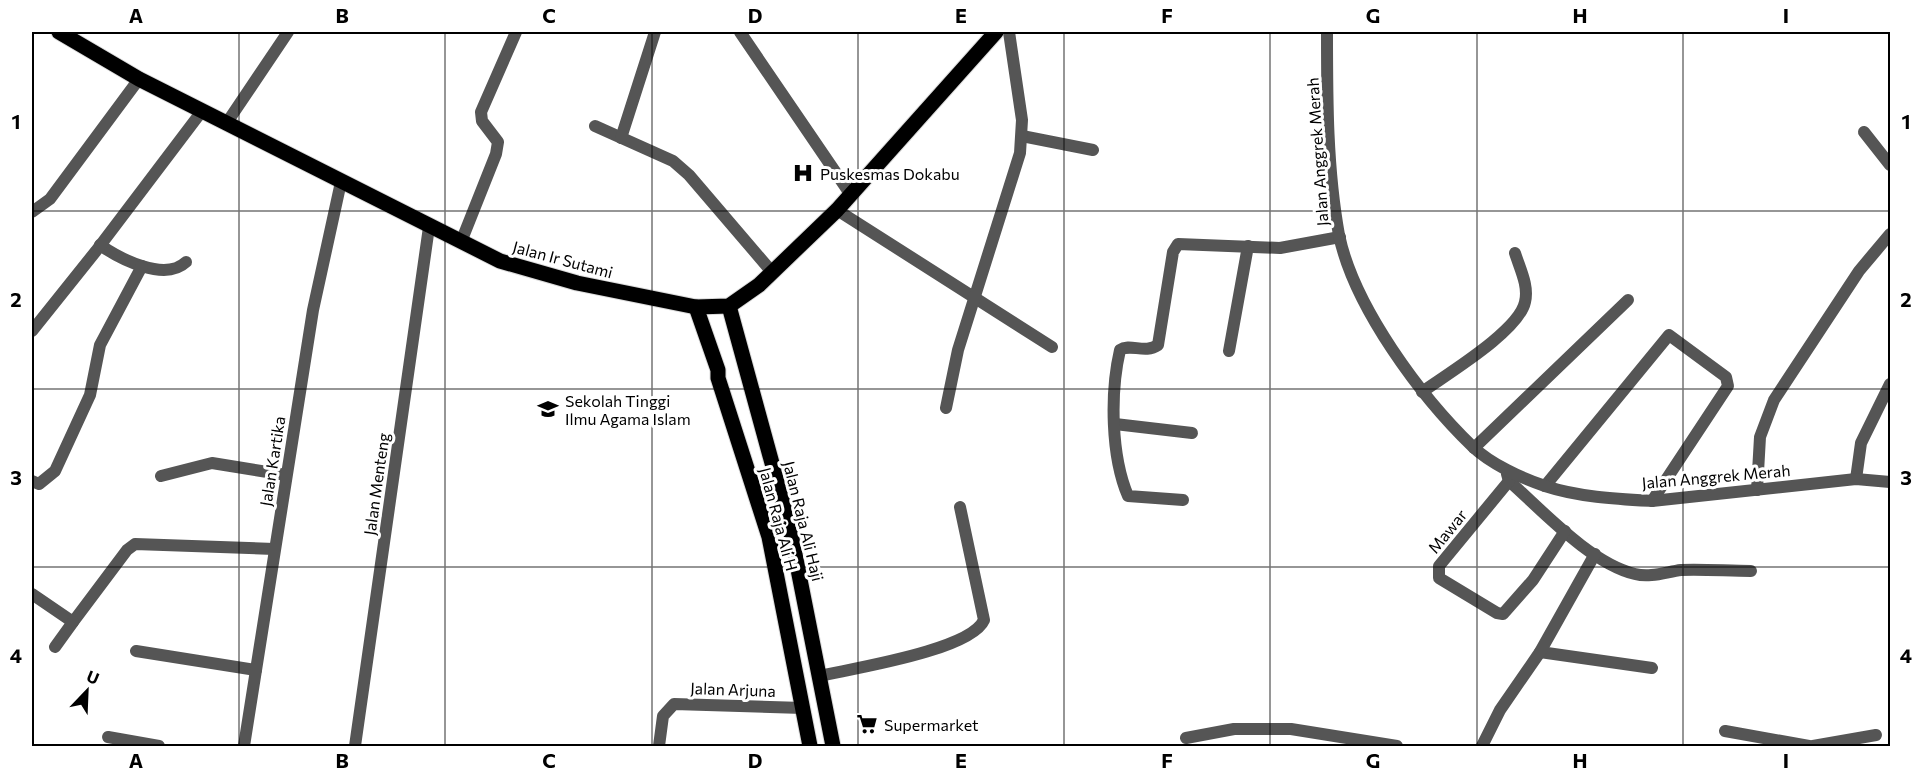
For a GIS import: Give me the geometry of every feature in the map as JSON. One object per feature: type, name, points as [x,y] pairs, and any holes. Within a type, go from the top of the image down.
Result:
[{"type":"main road","name":"Jalan Ir Sutami","points":[[59,32],[139,79],[500,261],[577,284],[696,307],[729,306]]},
{"type":"main road","points":[[729,306],[759,285],[837,210],[996,32]]},
{"type":"main road","name":"Jalan Raja Ali Haji","points":[[729,306],[790,529],[833,747]]},
{"type":"main road","name":"Jalan Raja Ali H","points":[[696,307],[769,537],[810,747]]},
{"type":"street","points":[[226,124],[288,32]]},
{"type":"street","points":[[461,242],[496,154],[498,142],[482,121],[481,112],[516,32]]},
{"type":"street","points":[[621,138],[655,32]]},
{"type":"street","points":[[740,32],[851,195]]},
{"type":"street","points":[[946,408],[958,350],[1011,184],[1022,136],[1009,32]]},
{"type":"street","name":"Jalan Anggrek Merah","points":[[1327,32],[1332,185],[1340,237],[1363,300],[1422,392],[1474,448],[1505,468],[1545,486],[1580,494],[1652,501],[1856,479],[1890,482]]},
{"type":"street","points":[[32,212],[50,199],[139,79]]},
{"type":"street","points":[[32,331],[202,111]]},
{"type":"street","points":[[595,126],[673,161],[689,175],[772,272]]},
{"type":"street","points":[[1864,132],[1890,165]]},
{"type":"street","points":[[1022,136],[1093,150]]},
{"type":"street","name":"Jalan Kartika","points":[[244,747],[313,310],[341,182]]},
{"type":"street","points":[[837,210],[1052,347]]},
{"type":"street","name":"Jalan Menteng","points":[[355,747],[429,227]]},
{"type":"street","points":[[1757,490],[1760,437],[1774,400],[1859,271],[1890,234]]},
{"type":"street","points":[[1183,500],[1128,496],[1121,479],[1113,409],[1120,350],[1124,347],[1152,349],[1158,345],[1173,252],[1178,244],[1280,248],[1340,237]]},
{"type":"street","points":[[100,245],[124,261],[142,266],[174,268],[186,262]]},
{"type":"street","points":[[1228,351],[1248,246]]},
{"type":"street","points":[[1422,392],[1493,342],[1522,313],[1527,290],[1515,253]]},
{"type":"street","points":[[32,481],[39,484],[55,471],[90,395],[99,345],[142,266]]},
{"type":"street","points":[[1474,448],[1628,300]]},
{"type":"street","points":[[1545,486],[1669,335],[1726,377],[1728,386],[1652,501]]},
{"type":"street","points":[[1856,479],[1861,443],[1890,384]]},
{"type":"street","points":[[1115,424],[1192,434]]},
{"type":"street","points":[[161,476],[212,463],[286,475]]},
{"type":"street","points":[[1505,468],[1509,481],[1565,531],[1595,554],[1637,574],[1682,570],[1751,571]]},
{"type":"street","name":"Mawar","points":[[1509,481],[1439,566],[1437,571],[1439,578],[1497,613],[1503,614],[1533,580],[1565,531]]},
{"type":"street","points":[[820,676],[949,646],[980,630],[984,620],[960,507]]},
{"type":"street","points":[[55,647],[127,550],[135,544],[274,549]]},
{"type":"street","points":[[1482,747],[1500,710],[1540,652],[1595,554]]},
{"type":"street","points":[[32,594],[73,622]]},
{"type":"street","points":[[136,651],[256,670]]},
{"type":"street","points":[[1540,652],[1652,668]]},
{"type":"street","name":"Jalan Arjuna","points":[[659,747],[663,716],[674,704],[803,708]]},
{"type":"street","points":[[1186,738],[1246,729],[1291,729],[1338,742],[1397,747]]},
{"type":"street","points":[[1725,731],[1809,747]]},
{"type":"street","points":[[1814,747],[1876,735]]},
{"type":"street","points":[[108,737],[159,747]]},
{"type":"place","name":"Puskesmas Dokabu","points":[[803,173]]},
{"type":"place","name":"Sekolah Tinggi Ilmu Agama Islam","points":[[548,409]]},
{"type":"place","name":"Supermarket","points":[[867,724]]}]
